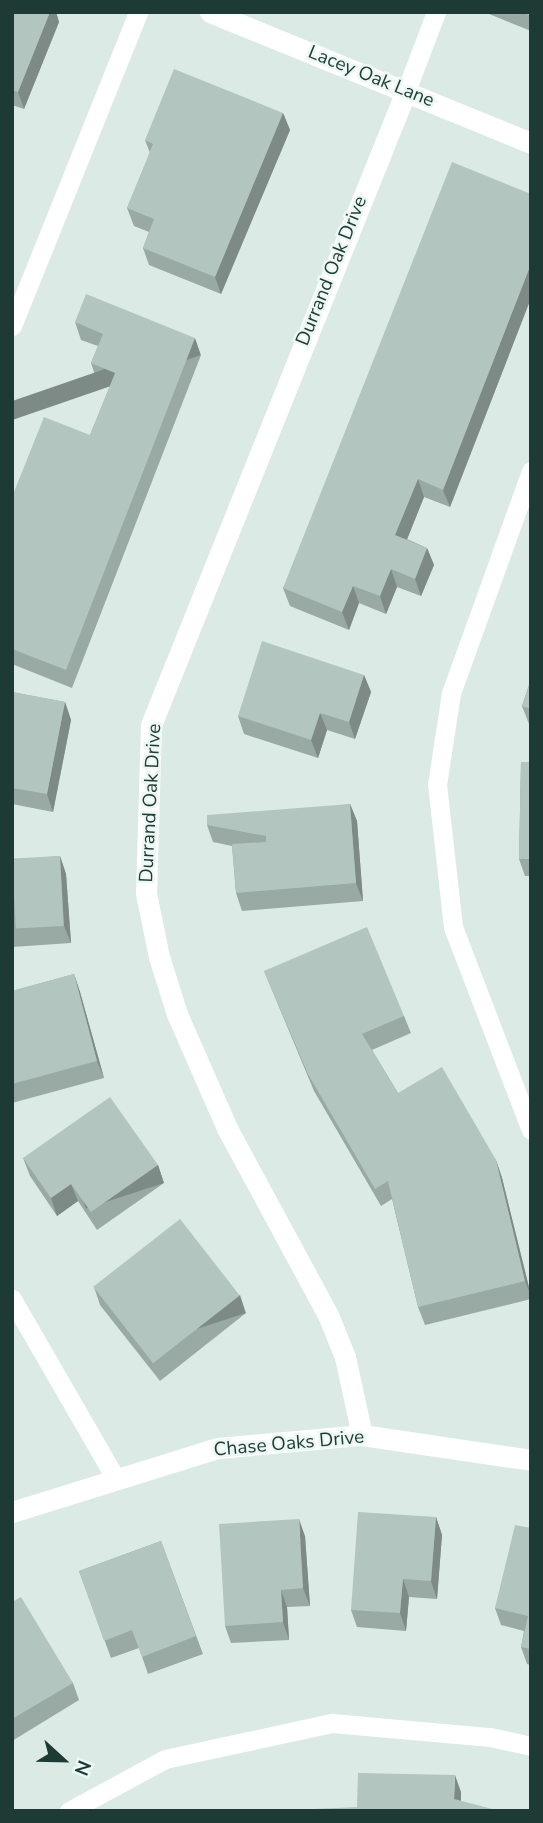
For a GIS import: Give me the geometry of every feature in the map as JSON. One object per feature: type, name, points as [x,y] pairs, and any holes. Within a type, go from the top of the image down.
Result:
[{"type":"street","name":"Lacey Oak Lane","points":[[210,12],[531,143]]},
{"type":"street","name":"Durrand Oak Drive","points":[[362,1435],[345,1357],[328,1315],[227,1128],[177,1014],[159,957],[146,893],[151,725],[405,91]]},
{"type":"street","name":"Chase Oaks Drive","points":[[12,1511],[114,1476],[218,1448],[362,1435],[531,1460]]},
{"type":"lane","points":[[12,326],[138,12]]},
{"type":"lane","points":[[405,91],[436,12]]},
{"type":"lane","points":[[531,471],[451,693],[437,784],[453,927],[531,1130]]},
{"type":"lane","points":[[12,1299],[114,1476]]},
{"type":"lane","points":[[69,1811],[165,1759],[332,1723],[490,1737],[531,1746]]},
{"type":"building","points":[[12,12],[50,12],[18,92],[12,90]]},
{"type":"building","points":[[174,69],[283,113],[215,277],[143,248],[154,219],[127,208],[153,144],[145,140]]},
{"type":"building","points":[[452,162],[531,194],[531,264],[443,490],[418,479],[395,535],[427,548],[415,579],[391,569],[380,596],[353,586],[342,612],[283,588]]},
{"type":"building","points":[[86,294],[195,338],[66,670],[12,649],[12,497],[44,417],[90,435],[115,373],[91,363],[103,334],[75,322]]},
{"type":"building","points":[[262,641],[364,675],[349,722],[320,713],[311,740],[238,716]]},
{"type":"building","points":[[531,679],[531,709],[522,706]]},
{"type":"building","points":[[12,692],[65,702],[47,794],[12,788]]},
{"type":"building","points":[[521,762],[531,762],[531,878],[529,859],[519,859]]},
{"type":"building","points":[[350,804],[356,883],[236,893],[232,844],[266,842],[266,836],[207,825],[207,815]]},
{"type":"building","points":[[60,856],[64,926],[16,928],[12,859]]},
{"type":"building","points":[[367,927],[404,1016],[362,1034],[398,1093],[442,1067],[496,1160],[525,1281],[418,1307],[388,1181],[375,1189],[308,1074],[264,971]]},
{"type":"building","points":[[74,974],[97,1061],[12,1084],[12,991]]},
{"type":"building","points":[[110,1097],[158,1165],[91,1212],[71,1184],[51,1198],[23,1158]]},
{"type":"building","points":[[180,1219],[240,1295],[153,1363],[93,1287]]},
{"type":"building","points":[[358,1512],[436,1517],[431,1581],[403,1579],[400,1613],[351,1610]]},
{"type":"building","points":[[299,1519],[303,1588],[281,1590],[283,1622],[225,1626],[219,1524]]},
{"type":"building","points":[[515,1525],[531,1528],[531,1649],[521,1647],[528,1616],[495,1608]]},
{"type":"building","points":[[161,1541],[196,1636],[142,1657],[132,1630],[104,1641],[79,1571]]},
{"type":"building","points":[[21,1597],[73,1683],[12,1719],[12,1602]]},
{"type":"building","points":[[358,1773],[455,1775],[454,1799],[500,1811],[270,1811],[357,1807]]}]
